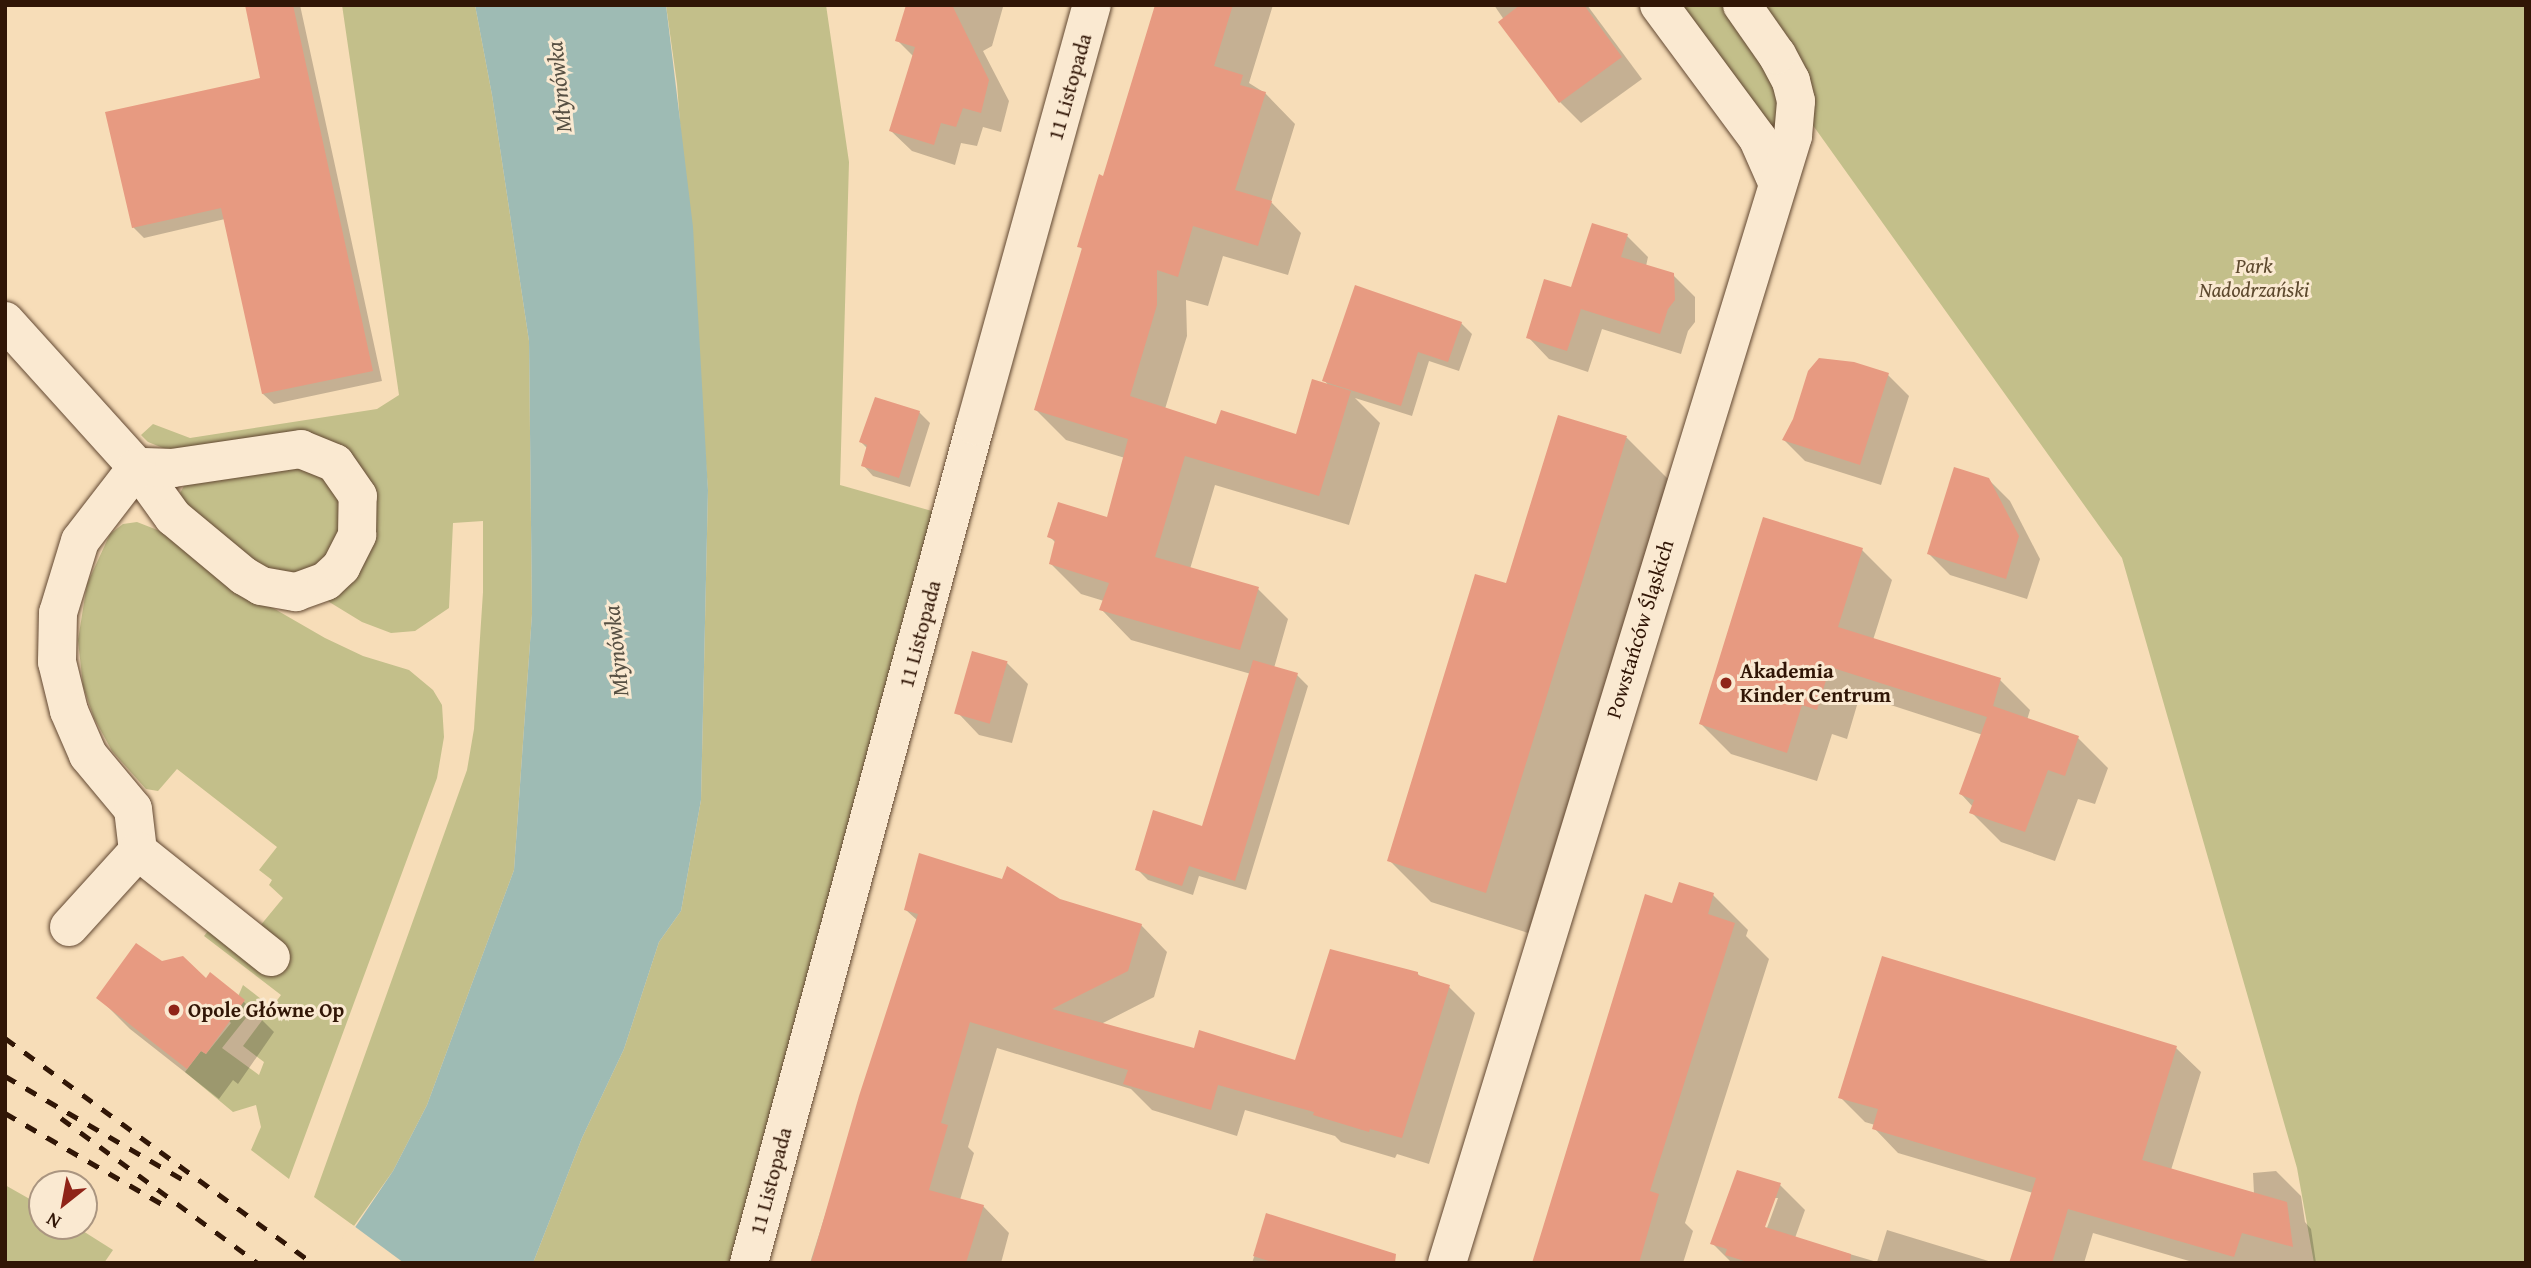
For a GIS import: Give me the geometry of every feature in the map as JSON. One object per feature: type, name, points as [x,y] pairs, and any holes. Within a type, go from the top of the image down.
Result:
[{"type":"street","name":"11 Listopada","points":[[749,1263],[975,426],[1093,5]]},
{"type":"street","points":[[1659,5],[1758,139],[1777,182]]},
{"type":"street","name":"Powstańców Śląskich","points":[[1447,1263],[1793,136],[1796,101],[1791,81],[1777,55],[1742,5]]},
{"type":"street","points":[[5,321],[136,467],[173,517],[244,576],[261,586],[296,592],[326,580],[341,567],[357,535],[358,496],[334,463],[316,453],[285,449],[173,468],[136,467]]},
{"type":"street","points":[[136,467],[80,541],[63,588],[56,640],[62,687],[69,711],[89,754],[133,809],[138,851],[271,957]]},
{"type":"street","points":[[69,928],[138,851]]},
{"type":"green space","points":[[342,5],[475,5],[492,95],[529,341],[532,614],[514,870],[427,1105],[393,1171],[354,1226],[314,1197],[467,770],[474,729],[483,592],[483,521],[453,523],[449,608],[415,631],[391,633],[362,622],[326,600],[365,475],[168,450],[148,442],[141,435],[153,424],[190,438],[377,409],[399,395]]},
{"type":"green space","points":[[666,5],[826,5],[849,162],[840,485],[939,513],[731,1263],[533,1263],[582,1138],[624,1049],[659,942],[681,911],[701,800],[708,490],[677,84]]},
{"type":"green space","name":"Park Nadodrzański","points":[[1659,5],[2526,5],[2526,1263],[2314,1263],[2297,1168],[2122,558],[1797,103],[1777,182]]},
{"type":"green space","points":[[310,467],[337,491],[344,521],[328,561],[300,576],[263,569],[186,506],[180,493],[185,484],[236,474]]},
{"type":"green space","points":[[137,522],[160,531],[266,604],[325,638],[363,656],[409,670],[433,690],[442,705],[444,737],[437,778],[289,1179],[251,1150],[261,1127],[256,1105],[233,1112],[185,1072],[201,1051],[206,1054],[231,1023],[228,1020],[243,985],[261,999],[222,1048],[259,1075],[264,1062],[243,1046],[281,995],[204,936],[208,931],[260,926],[283,898],[269,885],[272,880],[259,870],[277,847],[177,769],[158,791],[146,789],[112,751],[94,718],[83,686],[78,640],[87,584],[110,534],[123,524]]},
{"type":"green space","points":[[5,1185],[28,1198],[28,1240],[97,1240],[113,1250],[104,1263],[5,1263]]},
{"type":"water","name":"Młynówka","points":[[475,5],[666,5],[693,227],[708,490],[701,800],[681,911],[659,942],[624,1049],[582,1138],[533,1263],[331,1263],[393,1171],[427,1105],[514,870],[532,614],[529,341],[492,95]]},
{"type":"pier","points":[[351,1224],[354,1226],[404,1263],[327,1263]]},
{"type":"building","points":[[245,5],[293,5],[373,371],[262,394],[221,208],[132,228],[105,112],[260,78]]},
{"type":"building","points":[[906,5],[952,5],[989,80],[981,113],[963,108],[956,127],[941,123],[934,145],[889,131],[915,47],[895,41]]},
{"type":"building","points":[[1155,5],[1233,5],[1214,66],[1243,75],[1240,85],[1266,92],[1235,190],[1272,201],[1258,246],[1193,226],[1178,277],[1157,270],[1157,305],[1130,396],[1216,424],[1221,410],[1296,434],[1312,379],[1351,391],[1319,496],[1185,456],[1155,557],[1259,587],[1240,650],[1099,610],[1109,583],[1049,564],[1055,540],[1047,537],[1058,502],[1107,517],[1128,439],[1034,410],[1082,248],[1077,247],[1099,174],[1103,176]]},
{"type":"building","points":[[1520,5],[1584,5],[1622,57],[1559,103],[1498,22]]},
{"type":"building","points":[[1592,223],[1628,234],[1621,257],[1674,273],[1675,300],[1668,309],[1660,334],[1581,309],[1567,351],[1526,338],[1544,279],[1571,287]]},
{"type":"building","points":[[1355,285],[1462,322],[1448,362],[1418,352],[1401,406],[1322,381]]},
{"type":"building","points":[[1819,358],[1854,362],[1889,373],[1860,465],[1782,440],[1793,419],[1808,371]]},
{"type":"building","points":[[875,397],[920,411],[899,478],[861,466],[867,445],[859,442]]},
{"type":"building","points":[[1558,415],[1627,436],[1486,893],[1387,861],[1475,574],[1506,583]]},
{"type":"building","points":[[1954,467],[1989,478],[2019,536],[2006,579],[1927,554]]},
{"type":"building","points":[[1763,517],[1863,548],[1838,627],[2001,678],[1993,706],[2079,736],[2065,776],[2048,770],[2025,832],[1969,813],[1974,800],[1959,794],[1987,717],[1830,667],[1817,710],[1802,705],[1787,753],[1699,724]]},
{"type":"building","points":[[972,651],[1008,661],[990,724],[954,713]]},
{"type":"building","points":[[1253,660],[1298,673],[1235,881],[1189,866],[1182,886],[1135,870],[1153,810],[1202,826]]},
{"type":"building","points":[[919,853],[1002,879],[1007,866],[1060,899],[1142,924],[1128,971],[1052,1009],[1194,1048],[1199,1030],[1295,1060],[1330,949],[1418,972],[1418,975],[1450,985],[1402,1138],[1370,1129],[1369,1132],[1313,1115],[1314,1112],[1218,1085],[1211,1110],[1123,1084],[1128,1070],[970,1022],[941,1123],[948,1125],[929,1190],[984,1205],[966,1263],[811,1263],[859,1096],[918,914],[904,910]]},
{"type":"building","points":[[1679,882],[1714,893],[1708,914],[1735,923],[1650,1191],[1659,1194],[1639,1263],[1532,1263],[1645,894],[1672,903]]},
{"type":"building","name":"Opole Główne Op","points":[[136,943],[162,961],[183,956],[206,978],[210,972],[245,1000],[206,1054],[201,1051],[187,1069],[96,998]]},
{"type":"building","points":[[1882,956],[2177,1046],[2142,1160],[2287,1202],[2293,1247],[2242,1233],[2234,1257],[2068,1209],[2052,1263],[2009,1263],[2036,1178],[1872,1129],[1878,1109],[1838,1098]]},
{"type":"building","points":[[1737,1170],[1781,1183],[1765,1227],[1851,1254],[1850,1263],[1751,1263],[1725,1255],[1727,1249],[1710,1244]]},
{"type":"building","points":[[1266,1213],[1396,1254],[1395,1263],[1275,1263],[1253,1256]]},
{"type":"railway","points":[[5,1038],[312,1263]]},
{"type":"railway","points":[[5,1076],[187,1182]]},
{"type":"railway","points":[[5,1113],[169,1208]]},
{"type":"railway","points":[[61,1118],[258,1263]]},
{"type":"place","name":"Akademia Kinder Centrum","points":[[1726,683]]},
{"type":"place","name":"Opole Główne Op","points":[[174,1010]]}]
